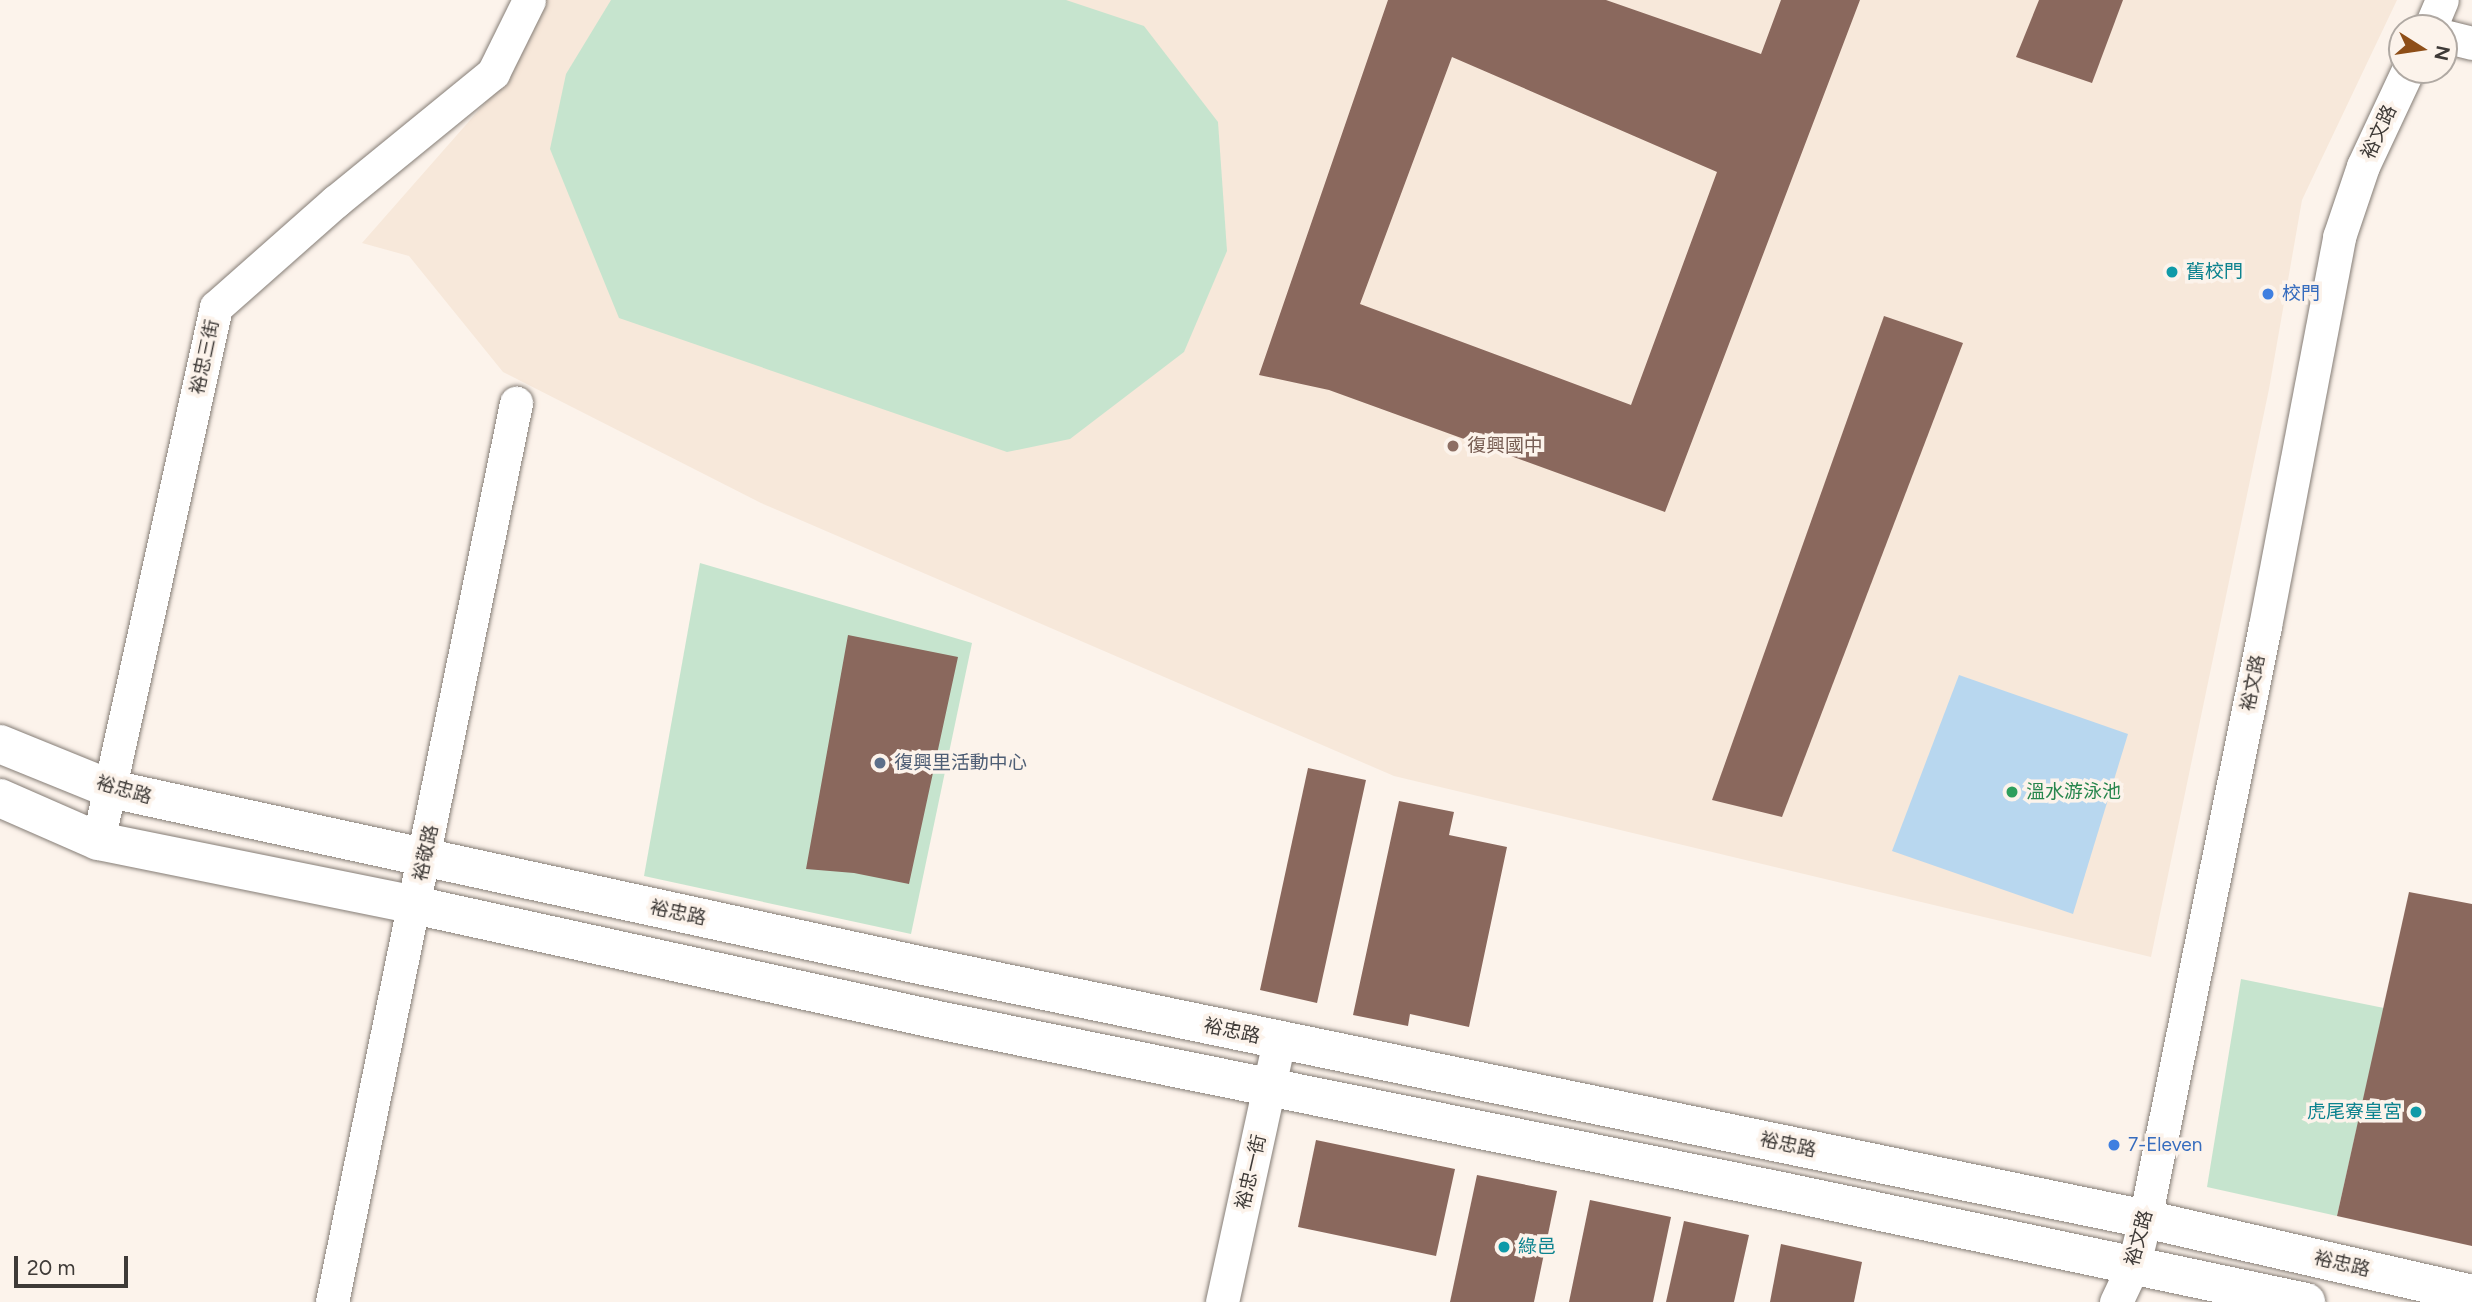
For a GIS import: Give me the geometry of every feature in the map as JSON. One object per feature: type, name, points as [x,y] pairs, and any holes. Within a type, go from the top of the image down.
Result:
[{"type":"street","name":"裕忠三街","points":[[98,841],[216,307],[337,201],[493,73],[528,0]]},
{"type":"street","name":"裕文路","points":[[2116,1302],[2134,1264],[2145,1219],[2262,640],[2339,237],[2363,166],[2401,84]]},
{"type":"street","name":"裕敬路","points":[[332,1302],[425,859],[516,403]]},
{"type":"street","name":"裕忠路","points":[[0,744],[111,789],[425,859],[1279,1041],[2145,1219],[2472,1294]]},
{"type":"street","points":[[0,798],[98,841],[414,905],[938,1020],[2134,1264],[2306,1302]]},
{"type":"street","name":"裕忠一街","points":[[1222,1302],[1279,1041]]},
{"type":"shaded area","name":"復興國中","points":[[544,0],[2397,0],[2388,14],[2302,200],[2269,389],[2151,957],[1394,776],[761,503],[503,372],[409,256],[362,243],[507,78]]},
{"type":"green space","points":[[611,0],[1066,0],[1144,26],[1218,122],[1227,251],[1184,352],[1070,439],[1007,452],[619,318],[550,149],[566,74]]},
{"type":"green space","points":[[700,563],[972,643],[911,934],[644,876]]},
{"type":"green space","points":[[2241,979],[2384,1008],[2337,1216],[2207,1187]]},
{"type":"water","name":"溫水游泳池","points":[[1959,675],[2128,734],[2073,914],[1892,851]]},
{"type":"building","points":[[1388,0],[1606,0],[1761,54],[1781,0],[1860,0],[1665,512],[1329,390],[1259,375]],"holes":[[[1452,57],[1717,172],[1631,405],[1360,304]]]},
{"type":"building","points":[[2039,0],[2123,0],[2092,83],[2016,57]]},
{"type":"building","points":[[1884,316],[1963,343],[1782,817],[1712,800]]},
{"type":"building","name":"復興里活動中心","points":[[848,635],[958,657],[909,884],[854,873],[806,869]]},
{"type":"building","points":[[1308,768],[1366,780],[1317,1003],[1260,990]]},
{"type":"building","points":[[1399,801],[1454,812],[1449,835],[1507,847],[1469,1027],[1410,1014],[1408,1026],[1353,1015]]},
{"type":"building","name":"虎尾寮皇宮","points":[[2409,892],[2472,904],[2472,1246],[2337,1216]]},
{"type":"building","points":[[1316,1140],[1455,1169],[1436,1256],[1298,1227]]},
{"type":"building","name":"綠邑","points":[[1477,1175],[1557,1191],[1534,1302],[1450,1302]]},
{"type":"building","name":"綠邑","points":[[1590,1200],[1671,1217],[1653,1302],[1569,1302]]},
{"type":"building","points":[[1684,1221],[1749,1235],[1734,1302],[1666,1302]]},
{"type":"building","points":[[1781,1244],[1862,1262],[1854,1302],[1770,1302]]},
{"type":"place","name":"舊校門","points":[[2172,272]]},
{"type":"place","name":"校門","points":[[2268,294]]},
{"type":"place","name":"復興國中","points":[[1453,446]]},
{"type":"place","name":"復興里活動中心","points":[[880,763]]},
{"type":"place","name":"溫水游泳池","points":[[2012,792]]},
{"type":"place","name":"虎尾寮皇宮","points":[[2416,1112]]},
{"type":"place","name":"7-Eleven","points":[[2114,1145]]},
{"type":"place","name":"綠邑","points":[[1504,1247]]}]
